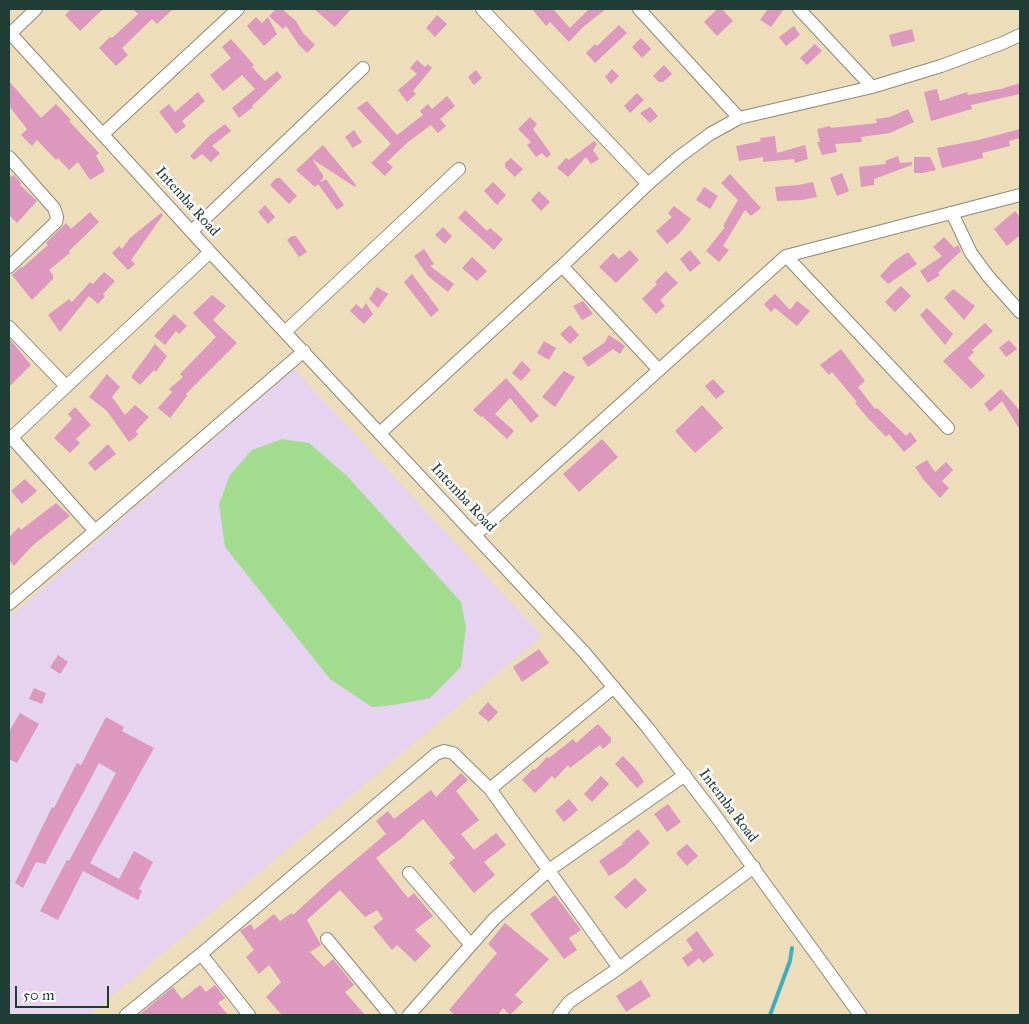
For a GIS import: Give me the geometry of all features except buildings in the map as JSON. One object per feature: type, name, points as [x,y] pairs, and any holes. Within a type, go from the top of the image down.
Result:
[{"type":"street","points":[[9,34],[36,9]]},
{"type":"street","points":[[103,134],[238,9]]},
{"type":"street","points":[[482,9],[648,184]]},
{"type":"street","points":[[639,9],[739,118]]},
{"type":"street","points":[[799,9],[872,87]]},
{"type":"street","name":"Intemba Road","points":[[9,34],[584,652],[685,775],[754,867],[860,1015]]},
{"type":"street","points":[[380,433],[562,266],[648,184],[710,134],[739,118],[872,87],[941,66],[1003,43],[1020,34]]},
{"type":"street","points":[[192,231],[363,68]]},
{"type":"street","points":[[9,157],[54,208],[57,217],[56,222],[9,266]]},
{"type":"street","points":[[286,332],[459,169]]},
{"type":"street","points":[[475,535],[786,256],[1020,195]]},
{"type":"street","points":[[952,213],[971,253],[988,276],[1020,312]]},
{"type":"street","points":[[95,531],[10,439],[210,252]]},
{"type":"street","points":[[786,256],[948,428]]},
{"type":"street","points":[[562,266],[659,370]]},
{"type":"street","points":[[9,327],[66,386]]},
{"type":"street","points":[[9,604],[304,351]]},
{"type":"street","points":[[490,789],[614,687]]},
{"type":"street","points":[[126,1015],[201,954],[436,754],[444,751],[453,753],[490,789],[619,968]]},
{"type":"street","points":[[409,1015],[494,919],[549,870],[685,775]]},
{"type":"street","points":[[559,1015],[569,1002],[619,968],[754,867]]},
{"type":"street","points":[[409,873],[471,945]]},
{"type":"street","points":[[327,939],[390,1015]]},
{"type":"street","points":[[201,954],[249,1015]]},
{"type":"shaded area","points":[[294,369],[542,636],[89,1015],[9,1015],[9,618]]},
{"type":"green space","points":[[282,439],[309,443],[347,476],[461,602],[466,627],[461,667],[430,698],[372,707],[330,679],[225,547],[219,504],[230,475],[252,450]]},
{"type":"waterway","points":[[770,1015],[790,961],[792,948]]}]
